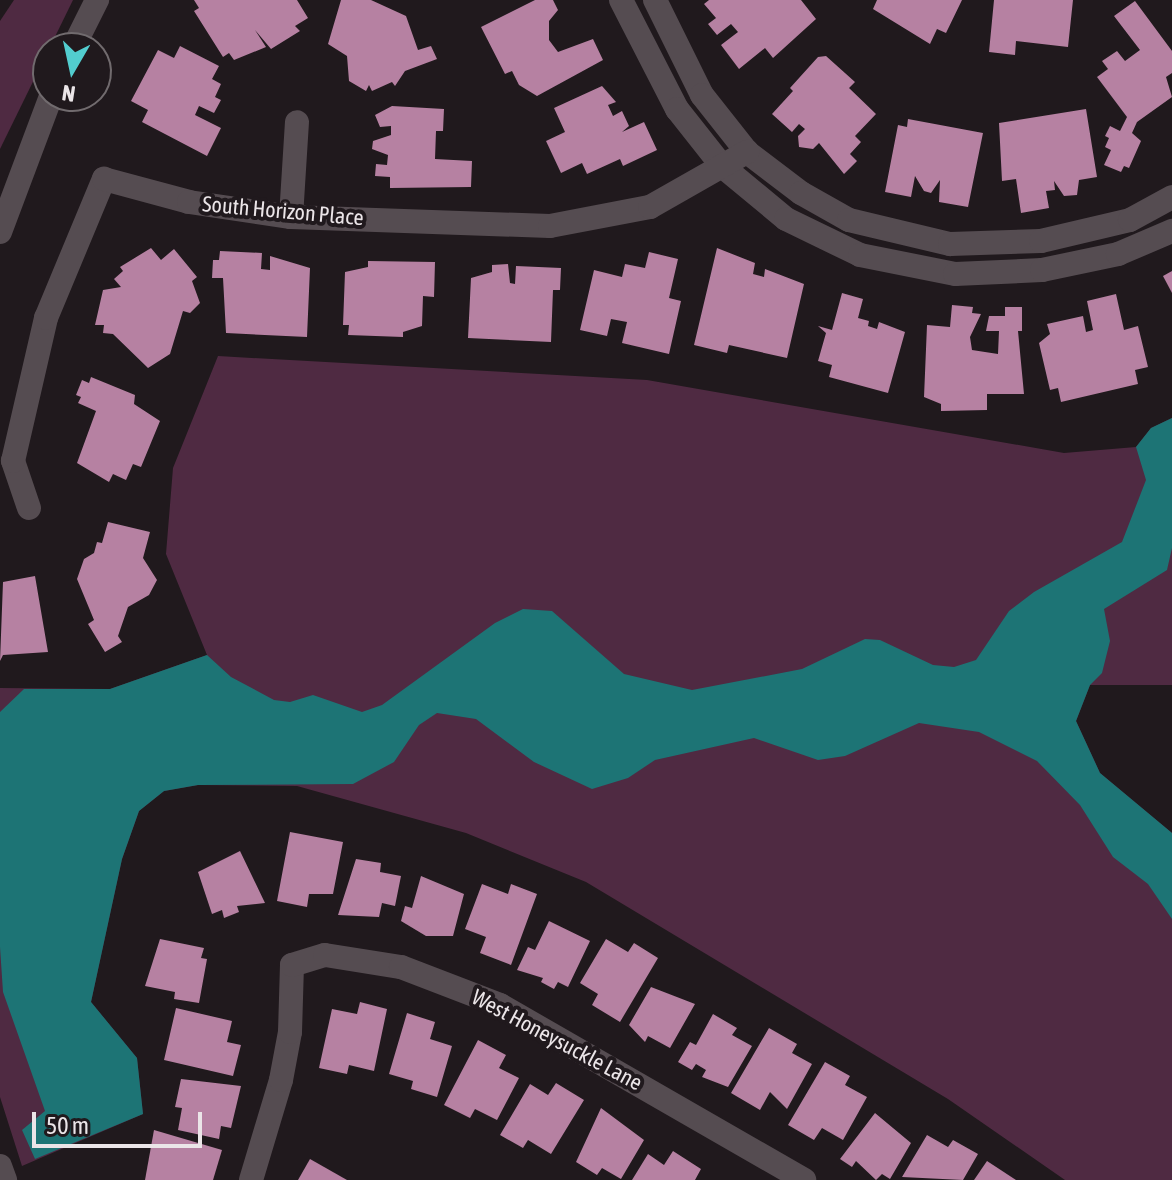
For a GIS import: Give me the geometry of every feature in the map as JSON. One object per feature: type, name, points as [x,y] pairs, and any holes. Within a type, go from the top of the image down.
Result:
[{"type":"street","points":[[81,32],[97,0]]},
{"type":"street","points":[[621,0],[682,116],[722,166],[786,219],[860,255],[955,274],[1042,270],[1118,254],[1172,231]]},
{"type":"street","points":[[655,0],[702,95],[747,152],[801,193],[849,220],[950,244],[1041,241],[1130,220],[1172,197]]},
{"type":"street","points":[[0,232],[45,112]]},
{"type":"street","points":[[291,217],[297,122]]},
{"type":"street","name":"South Horizon Place","points":[[29,508],[13,461],[46,318],[104,179],[189,202],[291,217],[550,226],[650,207],[747,152]]},
{"type":"street","points":[[838,245],[849,220]]},
{"type":"street","points":[[1041,241],[1042,270]]},
{"type":"street","name":"West Honeysuckle Lane","points":[[251,1180],[281,1080],[290,1032],[292,965],[325,955],[401,967],[500,1005],[804,1180]]},
{"type":"street","points":[[0,1166],[5,1180]]},
{"type":"shaded area","points":[[14,0],[73,0],[57,32],[32,32],[32,84],[0,149],[0,21]]},
{"type":"shaded area","points":[[218,356],[647,380],[1064,453],[1136,447],[1151,428],[1172,418],[1172,685],[1090,685],[1076,721],[1100,773],[1172,833],[1172,1180],[1065,1180],[948,1099],[586,882],[466,833],[297,786],[198,785],[164,791],[139,811],[122,859],[91,1002],[137,1058],[143,1114],[22,1166],[0,1097],[0,688],[110,689],[207,655],[166,554],[173,468]]},
{"type":"water","points":[[1172,418],[1172,548],[1167,570],[1104,609],[1110,641],[1102,673],[1090,685],[1076,721],[1100,773],[1172,833],[1172,919],[1148,884],[1113,857],[1080,805],[1037,761],[979,732],[919,723],[845,756],[818,760],[754,738],[655,760],[628,778],[592,789],[534,762],[476,719],[437,713],[419,725],[394,762],[353,784],[198,785],[164,791],[139,811],[122,859],[91,1002],[137,1058],[143,1114],[35,1159],[22,1130],[45,1111],[3,992],[0,947],[0,712],[24,689],[110,689],[207,655],[231,677],[274,700],[290,702],[313,695],[362,712],[382,705],[495,623],[523,609],[552,611],[624,674],[692,690],[802,669],[865,639],[880,640],[933,665],[954,667],[976,660],[1009,611],[1034,592],[1122,542],[1146,480],[1136,447],[1151,428]]},
{"type":"building","points":[[194,0],[297,0],[308,18],[295,26],[300,31],[271,49],[255,30],[266,47],[234,60],[229,53],[223,57],[194,11],[199,8]]},
{"type":"building","points":[[341,0],[371,0],[406,16],[418,50],[431,46],[437,59],[405,71],[395,86],[392,82],[372,91],[369,85],[366,91],[349,81],[347,56],[328,44]]},
{"type":"building","points":[[535,0],[553,0],[558,10],[549,21],[549,40],[558,52],[593,39],[603,60],[537,96],[519,85],[512,71],[505,74],[481,27]]},
{"type":"building","points":[[709,0],[801,0],[816,19],[773,58],[765,48],[739,69],[721,45],[738,32],[731,24],[717,35],[708,24],[716,18],[704,4]]},
{"type":"building","points":[[877,0],[962,0],[946,33],[937,29],[930,44],[873,9]]},
{"type":"building","points":[[994,0],[1073,0],[1068,47],[1016,41],[1015,55],[989,52]]},
{"type":"building","points":[[1135,1],[1172,51],[1172,73],[1166,77],[1172,97],[1137,122],[1132,133],[1141,141],[1129,168],[1124,166],[1121,172],[1104,165],[1111,150],[1105,147],[1109,138],[1105,136],[1110,126],[1120,131],[1127,117],[1097,77],[1108,69],[1102,61],[1117,51],[1125,61],[1140,50],[1114,16]]},
{"type":"building","points":[[180,46],[219,66],[212,79],[221,84],[215,97],[221,100],[214,113],[199,106],[195,115],[221,128],[207,156],[142,122],[148,110],[131,101],[158,50],[174,58]]},
{"type":"building","points":[[826,56],[855,82],[849,88],[876,114],[855,136],[861,142],[850,154],[857,161],[844,174],[819,143],[813,149],[799,147],[798,136],[805,129],[799,124],[792,132],[772,114],[818,57]]},
{"type":"building","points":[[602,86],[616,102],[608,105],[613,116],[622,111],[629,126],[622,132],[644,122],[657,150],[623,166],[620,159],[587,174],[582,163],[561,173],[546,141],[565,132],[554,108]]},
{"type":"building","points":[[392,106],[444,109],[443,131],[436,131],[435,159],[472,161],[471,187],[390,188],[390,177],[375,176],[376,164],[387,165],[388,155],[372,149],[373,141],[391,135],[391,126],[380,127],[375,115]]},
{"type":"building","points":[[1086,109],[1097,177],[1079,180],[1077,195],[1064,196],[1054,181],[1055,190],[1046,191],[1049,208],[1021,213],[1016,179],[1002,181],[999,123]]},
{"type":"building","points":[[908,119],[983,133],[968,207],[939,202],[940,180],[931,193],[924,191],[915,176],[911,197],[885,192],[898,125],[907,127]]},
{"type":"building","points":[[151,248],[161,260],[174,249],[197,277],[192,281],[200,303],[190,313],[183,311],[170,354],[148,368],[113,334],[103,333],[104,325],[95,325],[103,290],[121,287],[114,279],[123,271],[120,267]]},
{"type":"building","points":[[717,248],[755,263],[753,274],[764,277],[765,269],[804,284],[787,358],[729,345],[727,353],[694,345]]},
{"type":"building","points":[[220,251],[262,253],[261,269],[270,270],[270,256],[310,268],[307,337],[226,333],[223,278],[212,278],[213,260],[219,260]]},
{"type":"building","points":[[649,252],[678,259],[669,298],[681,301],[669,354],[622,343],[627,322],[611,319],[607,336],[580,330],[594,270],[622,277],[625,264],[645,268]]},
{"type":"building","points":[[368,261],[435,262],[434,297],[423,296],[422,326],[403,332],[403,337],[348,335],[349,325],[343,325],[345,272],[368,267]]},
{"type":"building","points":[[508,264],[510,283],[515,284],[516,266],[561,268],[560,290],[553,290],[551,342],[468,338],[471,278],[492,272],[492,265]]},
{"type":"building","points":[[1172,271],[1172,293],[1163,276]]},
{"type":"building","points":[[842,293],[863,299],[858,318],[869,321],[868,326],[877,329],[879,322],[905,332],[888,393],[829,377],[832,365],[818,361],[826,333],[818,326],[832,330]]},
{"type":"building","points":[[1116,294],[1124,330],[1138,326],[1148,367],[1135,370],[1138,384],[1061,402],[1058,388],[1050,390],[1039,343],[1050,334],[1047,324],[1083,316],[1086,332],[1093,330],[1087,301]]},
{"type":"building","points":[[952,305],[973,307],[972,313],[981,314],[970,337],[972,350],[998,354],[999,331],[986,331],[989,316],[1005,316],[1005,307],[1022,307],[1022,331],[1018,331],[1024,394],[987,394],[987,410],[941,411],[941,404],[924,397],[927,325],[950,327]]},
{"type":"building","points":[[91,377],[135,395],[134,404],[160,421],[141,467],[133,464],[126,480],[113,474],[109,482],[77,463],[96,411],[78,403],[81,397],[76,395],[82,380],[89,383]]},
{"type":"building","points":[[108,522],[150,532],[143,558],[157,580],[149,595],[128,607],[118,636],[122,642],[105,652],[88,624],[94,620],[77,579],[84,559],[94,553],[97,542],[102,543]]},
{"type":"building","points":[[35,576],[48,652],[3,655],[0,661],[3,582]]},
{"type":"building","points":[[290,832],[343,842],[333,894],[309,894],[307,907],[277,901]]},
{"type":"building","points":[[240,851],[265,903],[237,906],[239,912],[224,918],[222,910],[212,914],[198,872]]},
{"type":"building","points":[[356,859],[381,863],[380,872],[401,876],[395,906],[382,903],[379,917],[338,915]]},
{"type":"building","points":[[421,876],[464,894],[453,936],[426,936],[401,921],[405,906],[412,908]]},
{"type":"building","points":[[482,884],[508,894],[511,884],[537,894],[511,965],[480,953],[486,937],[465,929]]},
{"type":"building","points":[[549,921],[590,941],[568,987],[558,982],[554,989],[541,982],[543,978],[517,970],[528,947],[535,950]]},
{"type":"building","points":[[160,939],[204,948],[201,958],[207,959],[199,1003],[174,999],[175,992],[145,986]]},
{"type":"building","points":[[606,939],[628,952],[634,943],[658,958],[620,1022],[592,1005],[598,994],[580,983]]},
{"type":"building","points":[[651,987],[695,1004],[670,1048],[648,1036],[645,1042],[629,1025]]},
{"type":"building","points":[[360,1002],[387,1009],[374,1071],[349,1065],[347,1074],[319,1068],[332,1009],[357,1014]]},
{"type":"building","points":[[176,1008],[232,1021],[227,1042],[241,1045],[233,1076],[164,1060]]},
{"type":"building","points":[[407,1013],[435,1022],[430,1039],[452,1046],[437,1097],[411,1089],[413,1081],[389,1074]]},
{"type":"building","points":[[713,1014],[737,1028],[732,1035],[752,1046],[728,1087],[702,1077],[706,1070],[696,1064],[692,1070],[678,1062],[690,1042],[696,1045]]},
{"type":"building","points":[[769,1028],[797,1044],[792,1053],[812,1064],[787,1109],[770,1092],[760,1110],[731,1093]]},
{"type":"building","points":[[478,1040],[506,1055],[499,1068],[519,1078],[497,1120],[475,1109],[470,1118],[444,1105]]},
{"type":"building","points":[[825,1062],[850,1076],[845,1085],[867,1097],[843,1140],[822,1128],[814,1140],[788,1125]]},
{"type":"building","points":[[181,1079],[241,1086],[231,1128],[221,1126],[219,1139],[178,1130],[182,1108],[175,1107]]},
{"type":"building","points":[[556,1083],[584,1100],[551,1154],[528,1140],[523,1148],[500,1135],[530,1084],[548,1095]]},
{"type":"building","points":[[601,1108],[644,1140],[621,1179],[602,1168],[597,1175],[576,1162]]},
{"type":"building","points":[[875,1113],[911,1143],[890,1179],[882,1174],[876,1180],[856,1161],[852,1167],[840,1159]]},
{"type":"building","points":[[154,1130],[222,1150],[213,1180],[145,1180]]},
{"type":"building","points":[[927,1135],[948,1147],[953,1140],[978,1154],[963,1180],[902,1177]]},
{"type":"building","points":[[673,1151],[701,1169],[695,1180],[632,1180],[648,1154],[664,1165]]},
{"type":"building","points":[[310,1159],[347,1180],[298,1180]]},
{"type":"building","points":[[987,1161],[1016,1180],[974,1180]]}]
